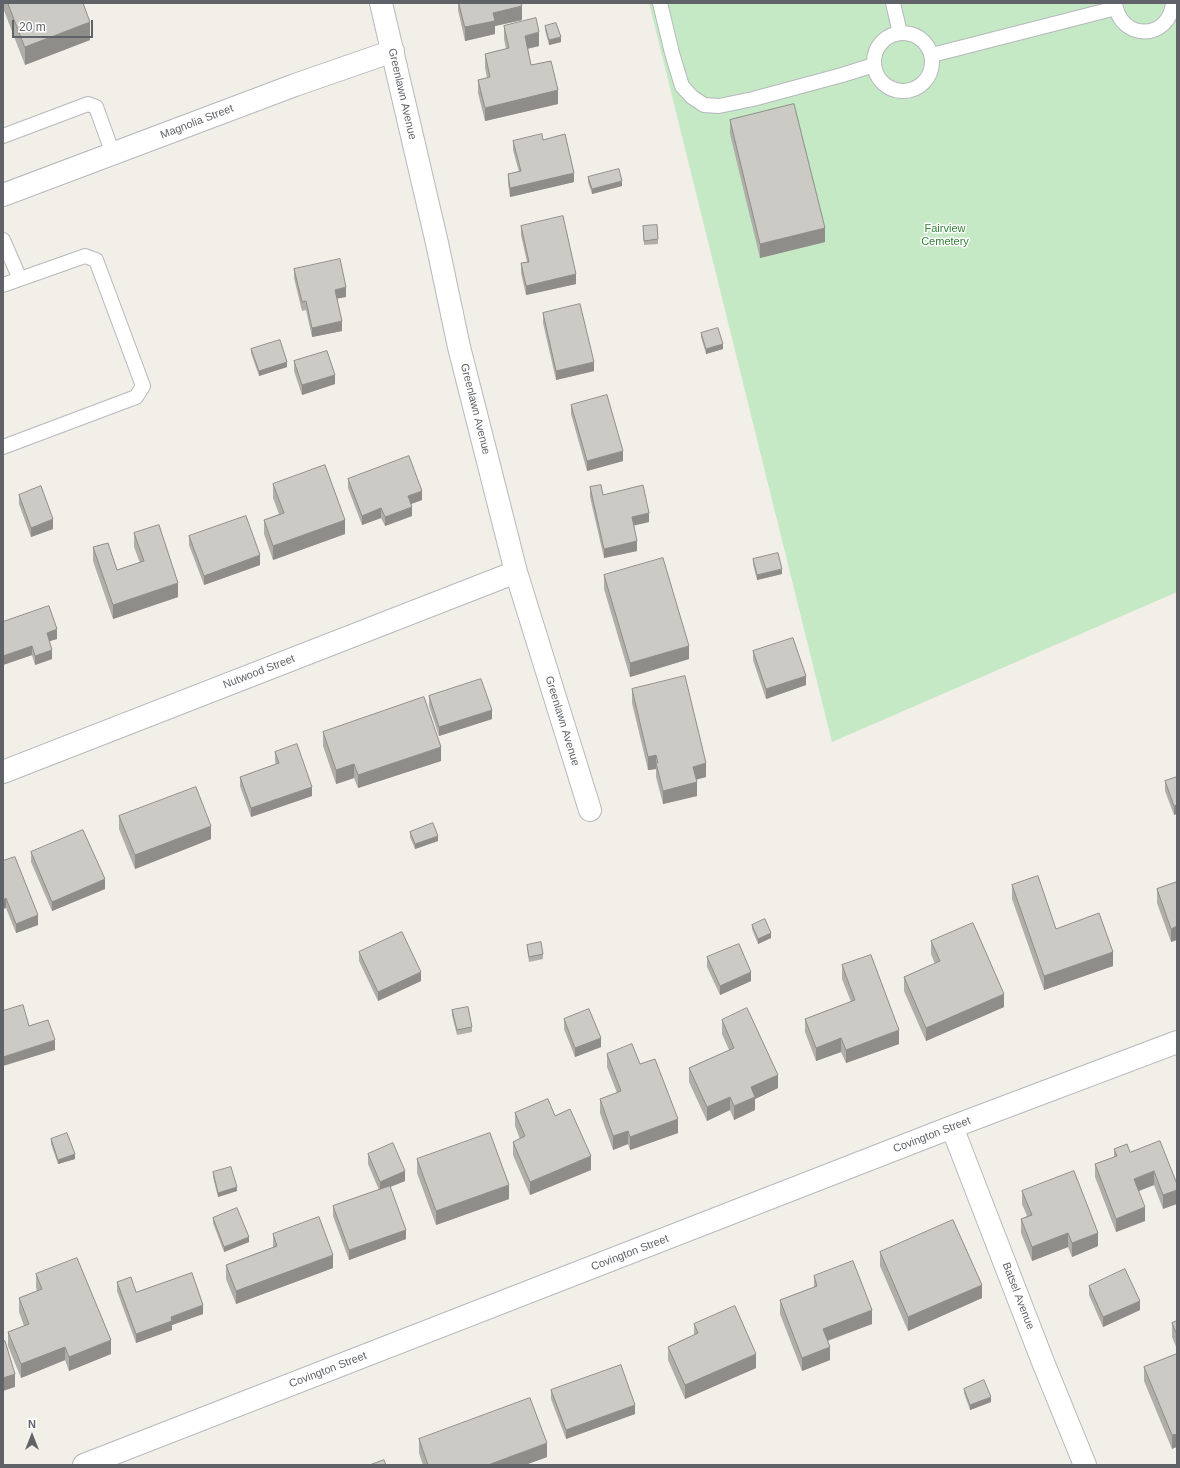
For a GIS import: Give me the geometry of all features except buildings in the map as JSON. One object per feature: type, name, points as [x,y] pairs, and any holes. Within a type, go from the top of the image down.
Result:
[{"type":"street","name":"Greenlawn Avenue","points":[[380,3],[437,243],[459,347],[516,572],[590,810]]},
{"type":"street","name":"Magnolia Street","points":[[3,195],[296,85],[392,51]]},
{"type":"street","name":"Nutwood Street","points":[[3,772],[516,572]]},
{"type":"street","name":"Covington Street","points":[[84,1465],[952,1127],[1177,1042]]},
{"type":"street","name":"Batsel Avenue","points":[[952,1127],[1043,1362],[1085,1465]]},
{"type":"lane","points":[[660,3],[672,53],[682,86],[692,97],[704,104],[719,106],[753,99],[874,65]]},
{"type":"lane","points":[[893,3],[900,33]]},
{"type":"lane","points":[[932,55],[1116,5],[1118,15],[1126,25],[1139,31],[1146,32],[1165,23],[1172,11],[1173,3]]},
{"type":"lane","points":[[900,33],[912,34],[922,39],[927,44],[932,55],[932,66],[928,78],[920,86],[909,90],[897,90],[886,85],[878,76],[874,65],[876,52],[879,46],[888,37],[900,33]]},
{"type":"lane","points":[[3,136],[88,104],[96,107],[113,154]]},
{"type":"lane","points":[[3,240],[20,280]]},
{"type":"lane","points":[[3,285],[85,256],[96,260],[142,386],[136,397],[3,447]]},
{"type":"green space","name":"Fairview Cemetery","points":[[649,3],[1177,3],[1177,592],[832,742]]}]
